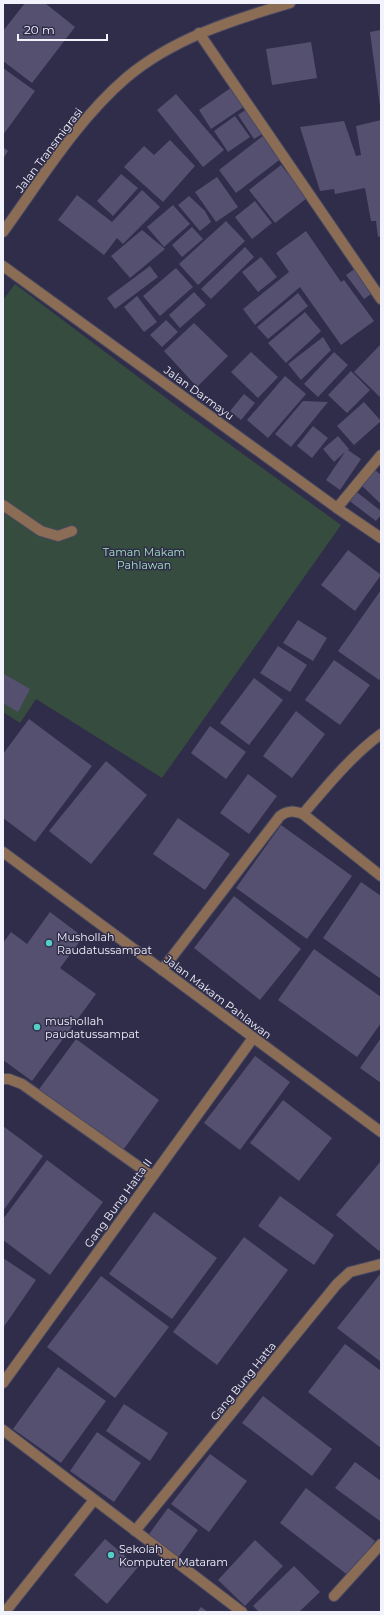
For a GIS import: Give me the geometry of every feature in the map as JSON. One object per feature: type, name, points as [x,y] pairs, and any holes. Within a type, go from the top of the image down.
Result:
[{"type":"street","name":"Jalan Transmigrasi","points":[[3,232],[80,127],[126,78],[158,55],[199,33],[290,3]]},
{"type":"street","points":[[199,33],[381,299]]},
{"type":"street","name":"Jalan Darmayu","points":[[3,266],[337,508],[381,538]]},
{"type":"street","points":[[337,508],[381,454]]},
{"type":"street","points":[[3,506],[41,531],[58,536],[72,531]]},
{"type":"street","points":[[303,814],[347,764],[381,734]]},
{"type":"street","points":[[162,970],[280,816],[286,812],[293,811],[303,814],[381,876]]},
{"type":"street","name":"Jalan Makam Pahlawan","points":[[3,852],[381,1132]]},
{"type":"street","name":"Gang Bung Hatta II","points":[[3,1383],[253,1038]]},
{"type":"street","points":[[3,1078],[22,1084],[152,1176]]},
{"type":"street","name":"Gang Bung Hatta","points":[[135,1531],[337,1284],[350,1272],[381,1264]]},
{"type":"street","points":[[3,1430],[242,1612]]},
{"type":"street","points":[[5,1612],[94,1500]]},
{"type":"street","points":[[334,1596],[381,1544]]},
{"type":"green space","name":"Taman Makam Pahlawan","points":[[15,284],[178,407],[341,525],[162,778],[36,699],[20,723],[3,712],[3,300]]},
{"type":"building","points":[[25,3],[45,3],[75,27],[32,83],[3,61],[3,31]]},
{"type":"building","points":[[381,30],[381,106],[380,106],[370,32]]},
{"type":"building","points":[[311,42],[317,78],[272,85],[266,49]]},
{"type":"building","points":[[3,68],[35,91],[3,135]]},
{"type":"building","points":[[232,87],[245,106],[211,129],[199,110]]},
{"type":"building","points":[[176,94],[224,150],[203,167],[157,110]]},
{"type":"building","points":[[247,109],[264,133],[254,139],[238,115]]},
{"type":"building","points":[[235,116],[250,137],[228,152],[214,131]]},
{"type":"building","points":[[381,120],[381,236],[378,237],[376,221],[371,221],[365,188],[335,194],[334,189],[320,191],[300,127],[344,121],[356,156],[361,155],[356,126]]},
{"type":"building","points":[[264,135],[282,158],[236,193],[219,170]]},
{"type":"building","points":[[170,140],[195,166],[163,202],[124,167],[144,146],[154,155]]},
{"type":"building","points":[[3,147],[8,151],[3,159]]},
{"type":"building","points":[[281,165],[307,198],[275,223],[249,190]]},
{"type":"building","points":[[121,174],[138,188],[113,216],[97,201]]},
{"type":"building","points":[[217,177],[238,207],[216,222],[195,192]]},
{"type":"building","points":[[142,190],[160,207],[123,244],[117,238],[104,255],[58,220],[77,195],[112,222]]},
{"type":"building","points":[[189,196],[205,211],[211,222],[200,231],[178,205]]},
{"type":"building","points":[[255,201],[272,223],[252,239],[235,217]]},
{"type":"building","points":[[173,205],[190,224],[164,247],[147,227]]},
{"type":"building","points":[[226,221],[245,241],[198,285],[179,264]]},
{"type":"building","points":[[192,227],[203,239],[182,257],[172,245]]},
{"type":"building","points":[[142,230],[165,249],[130,278],[111,256]]},
{"type":"building","points":[[306,231],[341,282],[344,280],[374,321],[341,345],[300,287],[255,325],[243,309],[289,272],[276,253]]},
{"type":"building","points":[[245,247],[254,257],[211,299],[201,289]]},
{"type":"building","points":[[261,257],[277,277],[258,292],[242,272]]},
{"type":"building","points":[[150,266],[158,277],[115,309],[107,298]]},
{"type":"building","points":[[176,268],[193,287],[160,316],[143,296]]},
{"type":"building","points":[[356,268],[374,292],[364,299],[346,275]]},
{"type":"building","points":[[194,292],[206,305],[180,328],[169,315]]},
{"type":"building","points":[[298,293],[308,306],[268,339],[257,327]]},
{"type":"building","points":[[137,296],[157,322],[144,332],[124,307]]},
{"type":"building","points":[[305,312],[321,331],[286,363],[268,343]]},
{"type":"building","points":[[166,320],[178,332],[162,347],[150,335]]},
{"type":"building","points":[[194,323],[228,356],[197,387],[164,351]]},
{"type":"building","points":[[323,337],[331,350],[301,380],[288,364]]},
{"type":"building","points":[[381,344],[381,398],[354,372]]},
{"type":"building","points":[[251,352],[278,377],[258,398],[231,372]]},
{"type":"building","points":[[334,352],[348,365],[318,397],[304,384]]},
{"type":"building","points":[[351,371],[370,390],[347,413],[328,395]]},
{"type":"building","points":[[285,376],[306,394],[268,438],[247,420]]},
{"type":"building","points":[[244,394],[255,403],[241,420],[230,411]]},
{"type":"building","points":[[303,401],[328,402],[291,447],[275,434]]},
{"type":"building","points":[[364,402],[381,421],[354,445],[337,426]]},
{"type":"building","points":[[313,426],[328,438],[312,458],[297,446]]},
{"type":"building","points":[[338,436],[349,449],[348,450],[361,459],[340,490],[326,480],[345,452],[334,462],[323,449]]},
{"type":"building","points":[[374,469],[381,475],[381,504],[360,484]]},
{"type":"building","points":[[354,490],[381,511],[381,515],[376,521],[347,499]]},
{"type":"building","points":[[348,550],[381,575],[355,611],[321,585]]},
{"type":"building","points":[[381,590],[381,677],[379,680],[338,651]]},
{"type":"building","points":[[298,620],[327,638],[313,661],[283,643]]},
{"type":"building","points":[[278,646],[307,665],[290,692],[260,673]]},
{"type":"building","points":[[334,660],[370,685],[340,725],[305,700]]},
{"type":"building","points":[[4,674],[30,689],[18,712],[3,703]]},
{"type":"building","points":[[254,678],[283,700],[249,745],[220,723]]},
{"type":"building","points":[[296,711],[325,734],[292,778],[263,756]]},
{"type":"building","points":[[29,719],[92,766],[35,842],[3,818],[3,754]]},
{"type":"building","points":[[210,726],[246,752],[226,779],[191,753]]},
{"type":"building","points":[[106,761],[147,795],[91,864],[49,831]]},
{"type":"building","points":[[248,774],[277,796],[249,834],[220,813]]},
{"type":"building","points":[[178,818],[230,854],[205,890],[153,854]]},
{"type":"building","points":[[281,825],[352,876],[307,939],[236,888]]},
{"type":"building","points":[[361,882],[381,896],[381,979],[323,938]]},
{"type":"building","points":[[234,896],[301,949],[260,1000],[194,948]]},
{"type":"building","name":"mushollah paudatussampat","points":[[50,912],[83,937],[60,968],[96,994],[32,1081],[3,1060],[3,943],[11,932],[27,944]]},
{"type":"building","points":[[314,949],[381,997],[381,1023],[357,1057],[278,1000]]},
{"type":"building","points":[[381,1038],[381,1083],[360,1068]]},
{"type":"building","points":[[76,1039],[159,1100],[121,1153],[37,1092]]},
{"type":"building","points":[[255,1056],[290,1082],[240,1150],[204,1123]]},
{"type":"building","points":[[283,1100],[332,1138],[299,1181],[250,1143]]},
{"type":"building","points":[[3,1126],[43,1156],[3,1211]]},
{"type":"building","points":[[47,1160],[103,1202],[50,1275],[3,1240],[3,1219]]},
{"type":"building","points":[[381,1161],[381,1248],[379,1251],[336,1215]]},
{"type":"building","points":[[280,1196],[334,1235],[314,1265],[258,1226]]},
{"type":"building","points":[[154,1212],[217,1258],[172,1319],[109,1274]]},
{"type":"building","points":[[244,1237],[288,1270],[217,1365],[173,1332]]},
{"type":"building","points":[[3,1258],[36,1280],[3,1328]]},
{"type":"building","points":[[381,1273],[381,1362],[337,1328]]},
{"type":"building","points":[[101,1276],[169,1327],[115,1398],[47,1347]]},
{"type":"building","points":[[345,1344],[381,1371],[381,1448],[308,1392]]},
{"type":"building","points":[[58,1367],[106,1401],[61,1463],[13,1429]]},
{"type":"building","points":[[263,1396],[332,1449],[312,1476],[242,1423]]},
{"type":"building","points":[[124,1404],[168,1433],[150,1461],[106,1431]]},
{"type":"building","points":[[97,1432],[141,1463],[114,1502],[70,1471]]},
{"type":"building","points":[[210,1454],[247,1481],[209,1532],[171,1504]]},
{"type":"building","points":[[355,1462],[381,1481],[380,1521],[335,1488]]},
{"type":"building","points":[[306,1488],[375,1541],[349,1576],[280,1523]]},
{"type":"building","points":[[168,1508],[198,1530],[177,1559],[147,1537]]},
{"type":"building","points":[[105,1539],[138,1567],[107,1604],[74,1575]]},
{"type":"building","points":[[255,1540],[283,1566],[245,1606],[218,1580]]},
{"type":"building","points":[[294,1566],[320,1592],[299,1612],[259,1612],[253,1606]]},
{"type":"building","points":[[201,1607],[208,1612],[197,1612]]},
{"type":"place","name":"Mushollah Raudatussampat","points":[[49,943]]},
{"type":"place","name":"mushollah paudatussampat","points":[[37,1027]]},
{"type":"place","name":"Sekolah Komputer Mataram","points":[[111,1555]]}]
